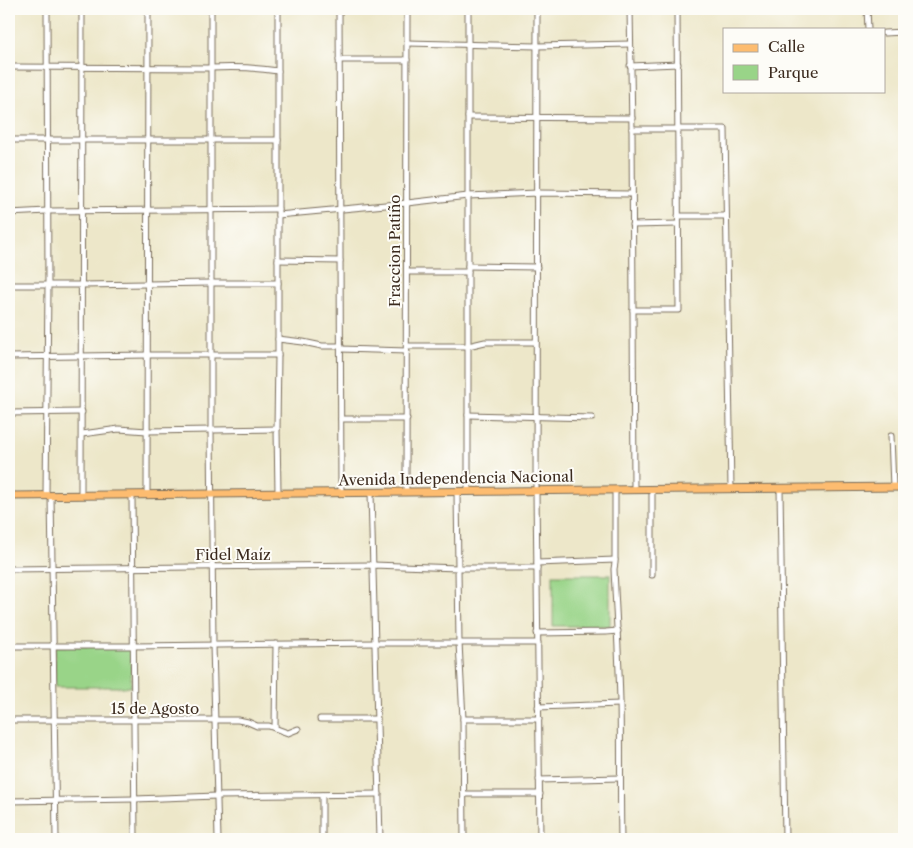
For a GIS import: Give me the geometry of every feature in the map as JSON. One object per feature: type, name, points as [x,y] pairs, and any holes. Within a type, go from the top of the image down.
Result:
[{"type":"main road","name":"Avenida Independencia Nacional","points":[[9,496],[904,487]]},
{"type":"street","points":[[47,9],[47,413],[48,495],[52,568],[56,839]]},
{"type":"street","points":[[82,9],[82,495]]},
{"type":"street","points":[[146,494],[148,431],[148,9]]},
{"type":"street","points":[[211,9],[212,567],[218,839]]},
{"type":"street","points":[[278,9],[278,494]]},
{"type":"street","points":[[339,9],[341,493]]},
{"type":"street","name":"Fraccion Patiño","points":[[406,9],[406,492]]},
{"type":"street","points":[[468,9],[468,492]]},
{"type":"street","points":[[537,9],[536,491],[540,839]]},
{"type":"street","points":[[630,9],[634,490]]},
{"type":"street","points":[[633,310],[678,310],[678,9]]},
{"type":"street","points":[[867,9],[868,28]]},
{"type":"street","points":[[886,32],[904,32]]},
{"type":"street","points":[[406,43],[537,46],[630,44]]},
{"type":"street","points":[[339,60],[406,60]]},
{"type":"street","points":[[630,66],[678,64]]},
{"type":"street","points":[[9,67],[258,68],[278,71]]},
{"type":"street","points":[[468,117],[632,118]]},
{"type":"street","points":[[632,129],[725,129],[731,489]]},
{"type":"street","points":[[9,140],[278,140]]},
{"type":"street","points":[[9,213],[148,209],[278,212],[340,209],[468,196],[632,194]]},
{"type":"street","points":[[678,216],[726,216]]},
{"type":"street","points":[[632,225],[678,224]]},
{"type":"street","points":[[278,260],[340,261]]},
{"type":"street","points":[[468,266],[537,267]]},
{"type":"street","points":[[407,272],[468,272]]},
{"type":"street","points":[[9,285],[278,283]]},
{"type":"street","points":[[278,339],[322,346],[407,349],[468,346],[486,342],[536,342]]},
{"type":"street","points":[[9,357],[278,355]]},
{"type":"street","points":[[9,413],[82,412]]},
{"type":"street","points":[[468,415],[592,418]]},
{"type":"street","points":[[341,419],[406,419]]},
{"type":"street","points":[[82,434],[119,429],[148,431],[277,429]]},
{"type":"street","points":[[891,436],[893,487]]},
{"type":"street","points":[[780,488],[784,839]]},
{"type":"street","points":[[615,490],[614,568],[618,631],[622,839]]},
{"type":"street","points":[[652,490],[652,575]]},
{"type":"street","points":[[457,492],[464,839]]},
{"type":"street","points":[[371,493],[380,839]]},
{"type":"street","points":[[132,495],[135,839]]},
{"type":"street","name":"Fidel Maíz","points":[[9,569],[373,565],[458,568],[615,560]]},
{"type":"street","points":[[538,633],[618,631]]},
{"type":"street","points":[[9,646],[538,643]]},
{"type":"street","points":[[275,728],[276,644]]},
{"type":"street","points":[[538,706],[620,704]]},
{"type":"street","points":[[320,719],[377,719]]},
{"type":"street","points":[[463,719],[539,719]]},
{"type":"street","name":"15 de Agosto","points":[[9,720],[238,720],[257,726],[275,728],[288,733],[298,729]]},
{"type":"street","points":[[539,780],[620,778]]},
{"type":"street","points":[[322,794],[322,839]]},
{"type":"street","points":[[9,801],[379,794]]},
{"type":"street","points":[[464,794],[540,794]]},
{"type":"green space","points":[[553,575],[610,575],[610,626],[553,626]]},
{"type":"green space","points":[[55,646],[131,647],[131,687],[55,687]]}]
